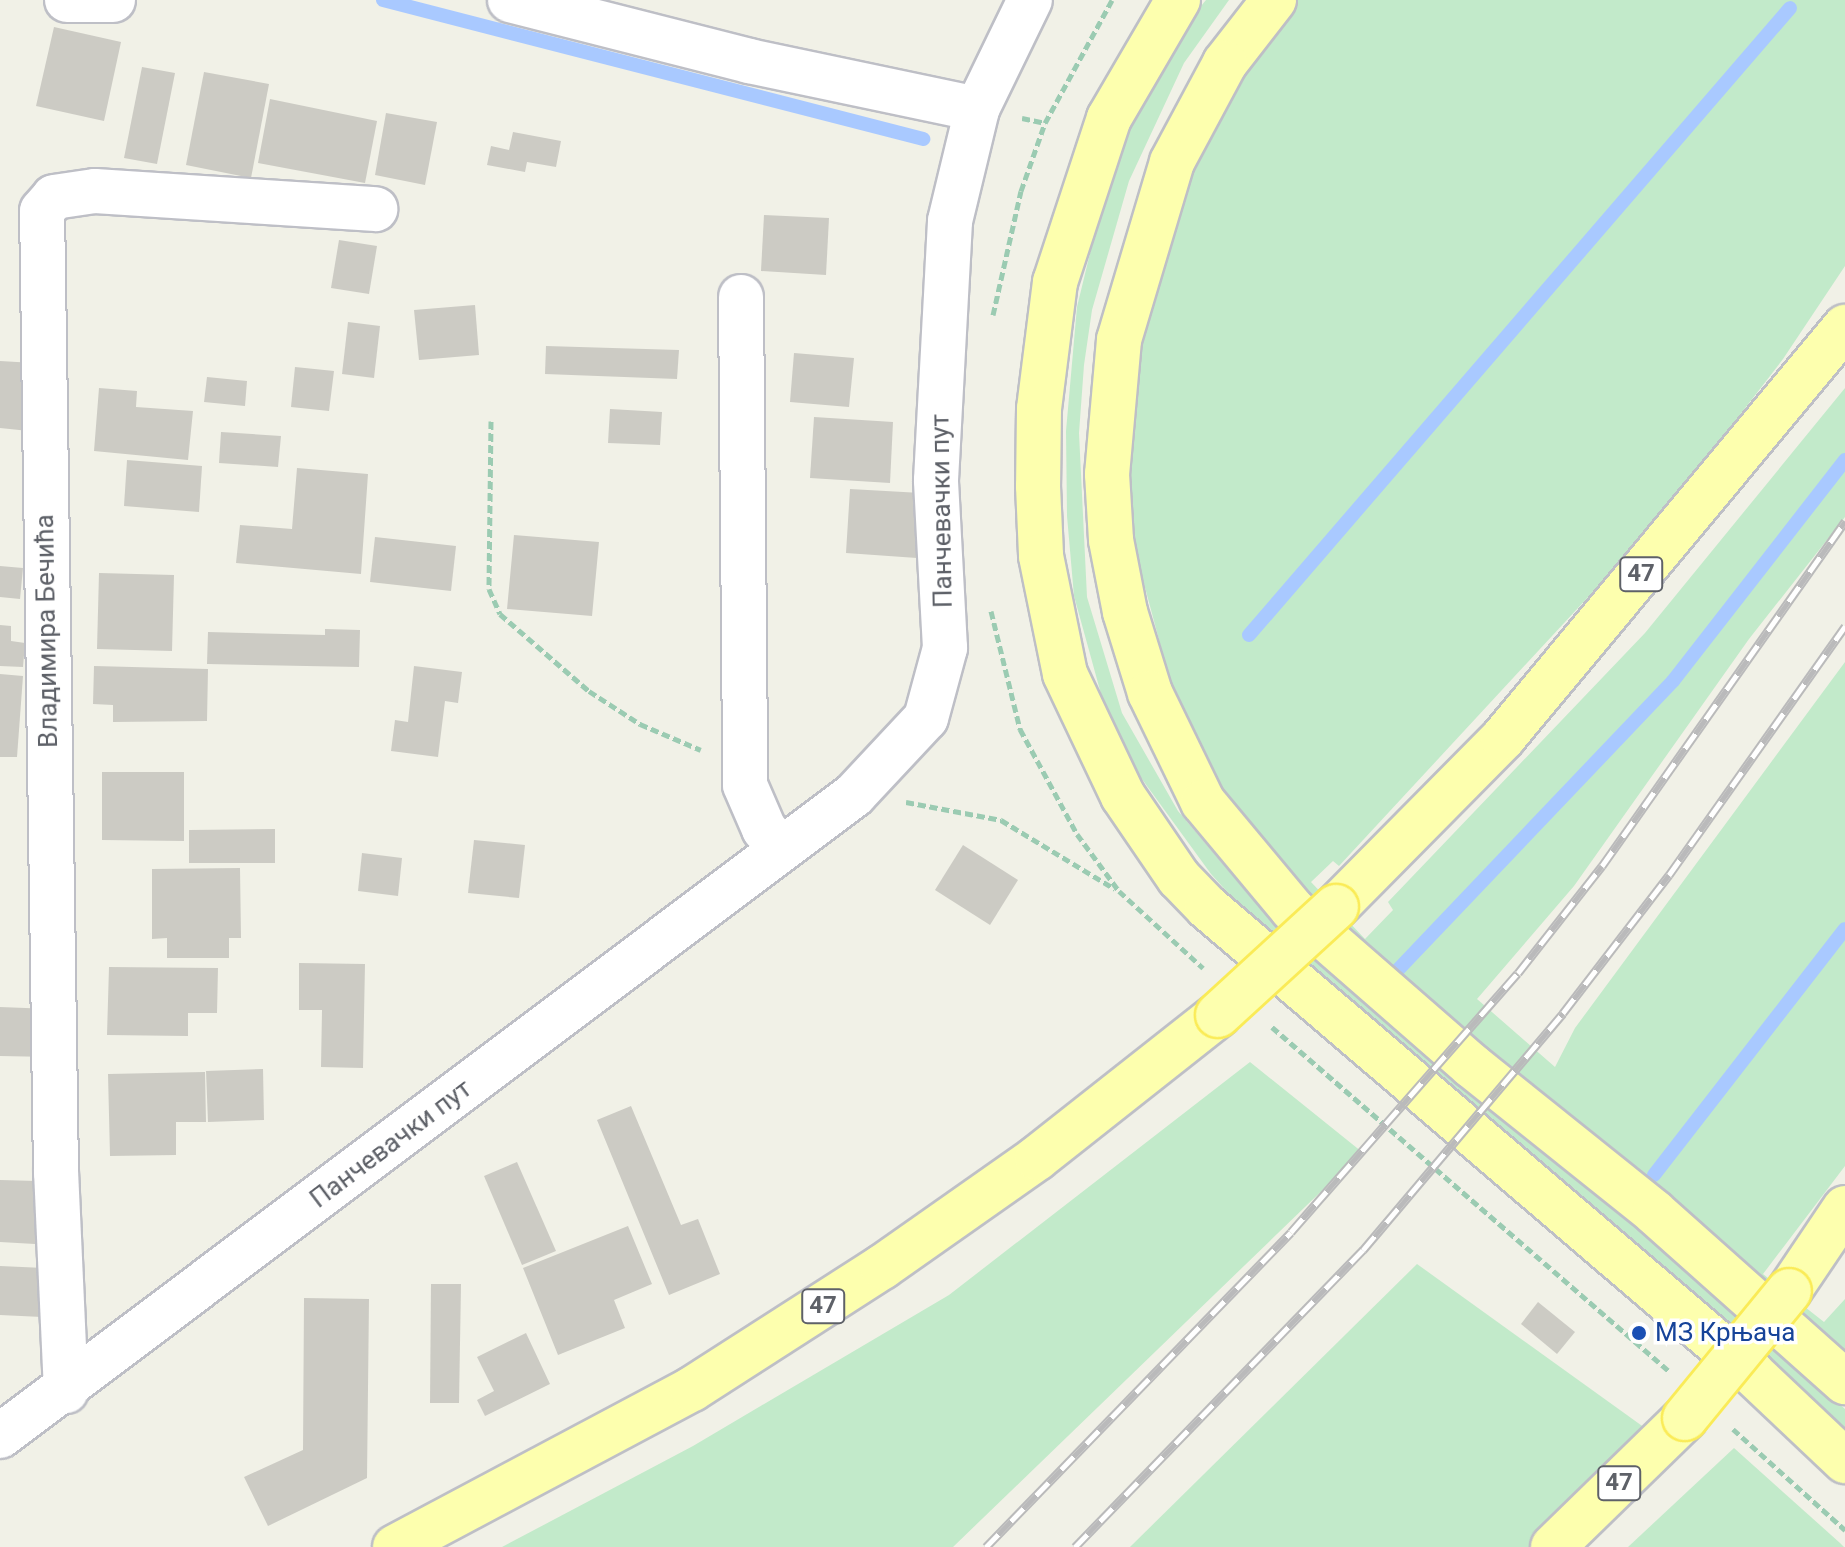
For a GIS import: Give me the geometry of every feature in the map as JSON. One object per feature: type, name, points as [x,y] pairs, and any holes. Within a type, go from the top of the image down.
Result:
[{"type":"main road","points":[[1178,0],[1109,118],[1055,282],[1039,409],[1038,486],[1041,556],[1065,674],[1123,796],[1179,878],[1207,907],[1753,1374],[1845,1461]]},
{"type":"main road","points":[[1274,0],[1225,63],[1172,162],[1119,340],[1107,474],[1111,540],[1125,612],[1150,693],[1203,802],[1292,909],[1472,1066],[1654,1212],[1845,1382]]},
{"type":"main road","points":[[1780,410],[1809,345],[1845,295]]},
{"type":"main road","name":"47","points":[[395,1547],[692,1389],[856,1284],[1037,1158],[1218,1015],[1336,907],[1503,738],[1780,410],[1845,327]]},
{"type":"main road","name":"47","points":[[1553,1547],[1685,1418],[1789,1291],[1845,1208]]},
{"type":"street","points":[[67,0],[113,0]]},
{"type":"street","points":[[510,0],[749,61],[977,109]]},
{"type":"street","name":"Панчевачки пут","points":[[0,1436],[66,1391],[854,795],[926,718],[945,648],[936,480],[950,221],[977,109],[1030,0]]},
{"type":"street","name":"Владимира Бечића","points":[[66,1391],[56,1173],[42,211],[54,197],[95,191],[375,209]]},
{"type":"street","points":[[741,297],[745,785],[764,829],[781,848]]},
{"type":"path","points":[[1045,123],[1112,0]]},
{"type":"path","points":[[491,421],[489,589],[500,614],[589,691],[640,724],[702,751],[745,785]]},
{"type":"path","points":[[854,795],[1001,820],[1119,891]]},
{"type":"green space","points":[[1206,0],[1229,0],[1184,63],[1129,181],[1092,310],[1084,365],[1079,433],[1087,597],[1122,713],[1178,811],[1266,915],[1778,1348],[1845,1409],[1845,1434],[1712,1309],[1250,917],[1211,874],[1131,764],[1106,712],[1074,596],[1067,516],[1066,431],[1077,307],[1117,142],[1184,27]]},
{"type":"green space","points":[[1298,0],[1845,0],[1845,266],[1783,359],[1695,473],[1590,595],[1339,866],[1333,861],[1311,882],[1365,939],[1393,910],[1388,902],[1645,633],[1845,388],[1845,517],[1749,639],[1574,886],[1477,999],[1555,1067],[1575,1028],[1845,662],[1845,1166],[1763,1274],[1824,1322],[1845,1299],[1845,1355],[1292,885],[1218,787],[1169,677],[1132,539],[1127,472],[1138,346],[1166,241],[1207,132],[1254,47]]},
{"type":"green space","points":[[1250,1062],[1362,1152],[953,1547],[502,1547],[693,1446],[949,1295]]},
{"type":"green space","points":[[1417,1264],[1645,1428],[1546,1547],[1130,1547]]},
{"type":"green space","points":[[1734,1448],[1840,1543],[1844,1547],[1628,1547]]},
{"type":"building","points":[[54,27],[121,42],[104,121],[36,106]]},
{"type":"building","points":[[142,67],[175,73],[157,164],[124,158]]},
{"type":"building","points":[[204,72],[269,84],[251,178],[186,165]]},
{"type":"building","points":[[270,99],[377,121],[365,183],[258,163]]},
{"type":"building","points":[[386,113],[437,122],[425,185],[375,175]]},
{"type":"building","points":[[513,132],[561,141],[556,167],[527,162],[525,172],[487,165],[491,146],[509,150]]},
{"type":"building","points":[[764,215],[829,218],[826,275],[761,271]]},
{"type":"building","points":[[339,240],[377,246],[369,294],[331,288]]},
{"type":"building","points":[[475,305],[479,355],[419,360],[414,310]]},
{"type":"building","points":[[348,322],[380,326],[374,378],[342,374]]},
{"type":"building","points":[[546,346],[679,350],[677,379],[545,374]]},
{"type":"building","points":[[794,353],[854,358],[849,407],[790,402]]},
{"type":"building","points":[[0,361],[34,363],[29,431],[0,428]]},
{"type":"building","points":[[295,367],[334,371],[329,411],[291,407]]},
{"type":"building","points":[[207,377],[247,381],[245,406],[204,402]]},
{"type":"building","points":[[99,388],[137,391],[136,407],[193,411],[188,460],[94,451]]},
{"type":"building","points":[[610,409],[662,412],[660,445],[608,443]]},
{"type":"building","points":[[814,417],[893,422],[890,483],[810,478]]},
{"type":"building","points":[[221,432],[281,436],[278,467],[219,463]]},
{"type":"building","points":[[127,460],[202,466],[199,512],[124,506]]},
{"type":"building","points":[[297,468],[368,474],[361,574],[236,563],[240,525],[292,529]]},
{"type":"building","points":[[850,489],[921,493],[917,558],[846,553]]},
{"type":"building","points":[[514,535],[599,542],[592,616],[507,609]]},
{"type":"building","points":[[375,537],[456,546],[451,591],[370,582]]},
{"type":"building","points":[[0,566],[23,568],[20,599],[0,597]]},
{"type":"building","points":[[99,573],[174,575],[172,651],[97,649]]},
{"type":"building","points":[[0,625],[11,626],[11,641],[25,643],[23,667],[0,666]]},
{"type":"building","points":[[325,629],[360,630],[359,667],[207,664],[208,632],[325,635]]},
{"type":"building","points":[[94,666],[208,669],[207,721],[113,722],[113,705],[93,704]]},
{"type":"building","points":[[414,666],[462,672],[458,703],[445,701],[438,757],[391,751],[395,720],[408,722]]},
{"type":"building","points":[[0,674],[23,676],[17,757],[0,757]]},
{"type":"building","points":[[102,772],[184,772],[184,841],[102,840]]},
{"type":"building","points":[[275,829],[275,863],[189,863],[189,830]]},
{"type":"building","points":[[474,840],[525,845],[519,898],[468,893]]},
{"type":"building","points":[[963,845],[1018,880],[990,925],[935,890]]},
{"type":"building","points":[[362,853],[402,858],[398,896],[358,891]]},
{"type":"building","points":[[240,868],[241,938],[229,938],[229,958],[167,958],[167,938],[152,939],[152,869]]},
{"type":"building","points":[[299,963],[365,964],[363,1068],[321,1067],[322,1010],[299,1010]]},
{"type":"building","points":[[109,967],[218,968],[217,1013],[188,1013],[188,1036],[107,1035]]},
{"type":"building","points":[[0,1007],[51,1009],[51,1057],[0,1056]]},
{"type":"building","points":[[263,1069],[264,1120],[208,1122],[206,1071]]},
{"type":"building","points":[[205,1072],[206,1122],[176,1122],[176,1155],[110,1156],[108,1074]]},
{"type":"building","points":[[631,1106],[681,1225],[698,1219],[720,1274],[669,1295],[597,1120]]},
{"type":"building","points":[[517,1162],[556,1251],[522,1265],[484,1176]]},
{"type":"building","points":[[0,1180],[37,1181],[35,1244],[0,1242]]},
{"type":"building","points":[[628,1226],[652,1284],[614,1300],[625,1328],[558,1355],[523,1268]]},
{"type":"building","points":[[0,1266],[44,1268],[42,1317],[0,1315]]},
{"type":"building","points":[[431,1284],[461,1284],[459,1403],[430,1403]]},
{"type":"building","points":[[304,1298],[369,1299],[367,1478],[268,1526],[244,1477],[303,1450]]},
{"type":"building","points":[[1538,1302],[1575,1332],[1557,1354],[1521,1324]]},
{"type":"building","points":[[526,1333],[550,1384],[485,1416],[477,1400],[494,1391],[477,1357]]},
{"type":"waterway","points":[[383,0],[923,139]]},
{"type":"waterway","points":[[1249,635],[1790,8]]},
{"type":"waterway","points":[[1393,975],[1673,681],[1845,460]]},
{"type":"waterway","points":[[1654,1175],[1845,929]]},
{"type":"railway","points":[[986,1547],[1291,1232],[1518,973],[1602,866],[1845,521]]},
{"type":"railway","points":[[1075,1547],[1363,1250],[1563,1013],[1669,875],[1845,626]]},
{"type":"place","name":"МЗ Крњача","points":[[1639,1333]]}]
